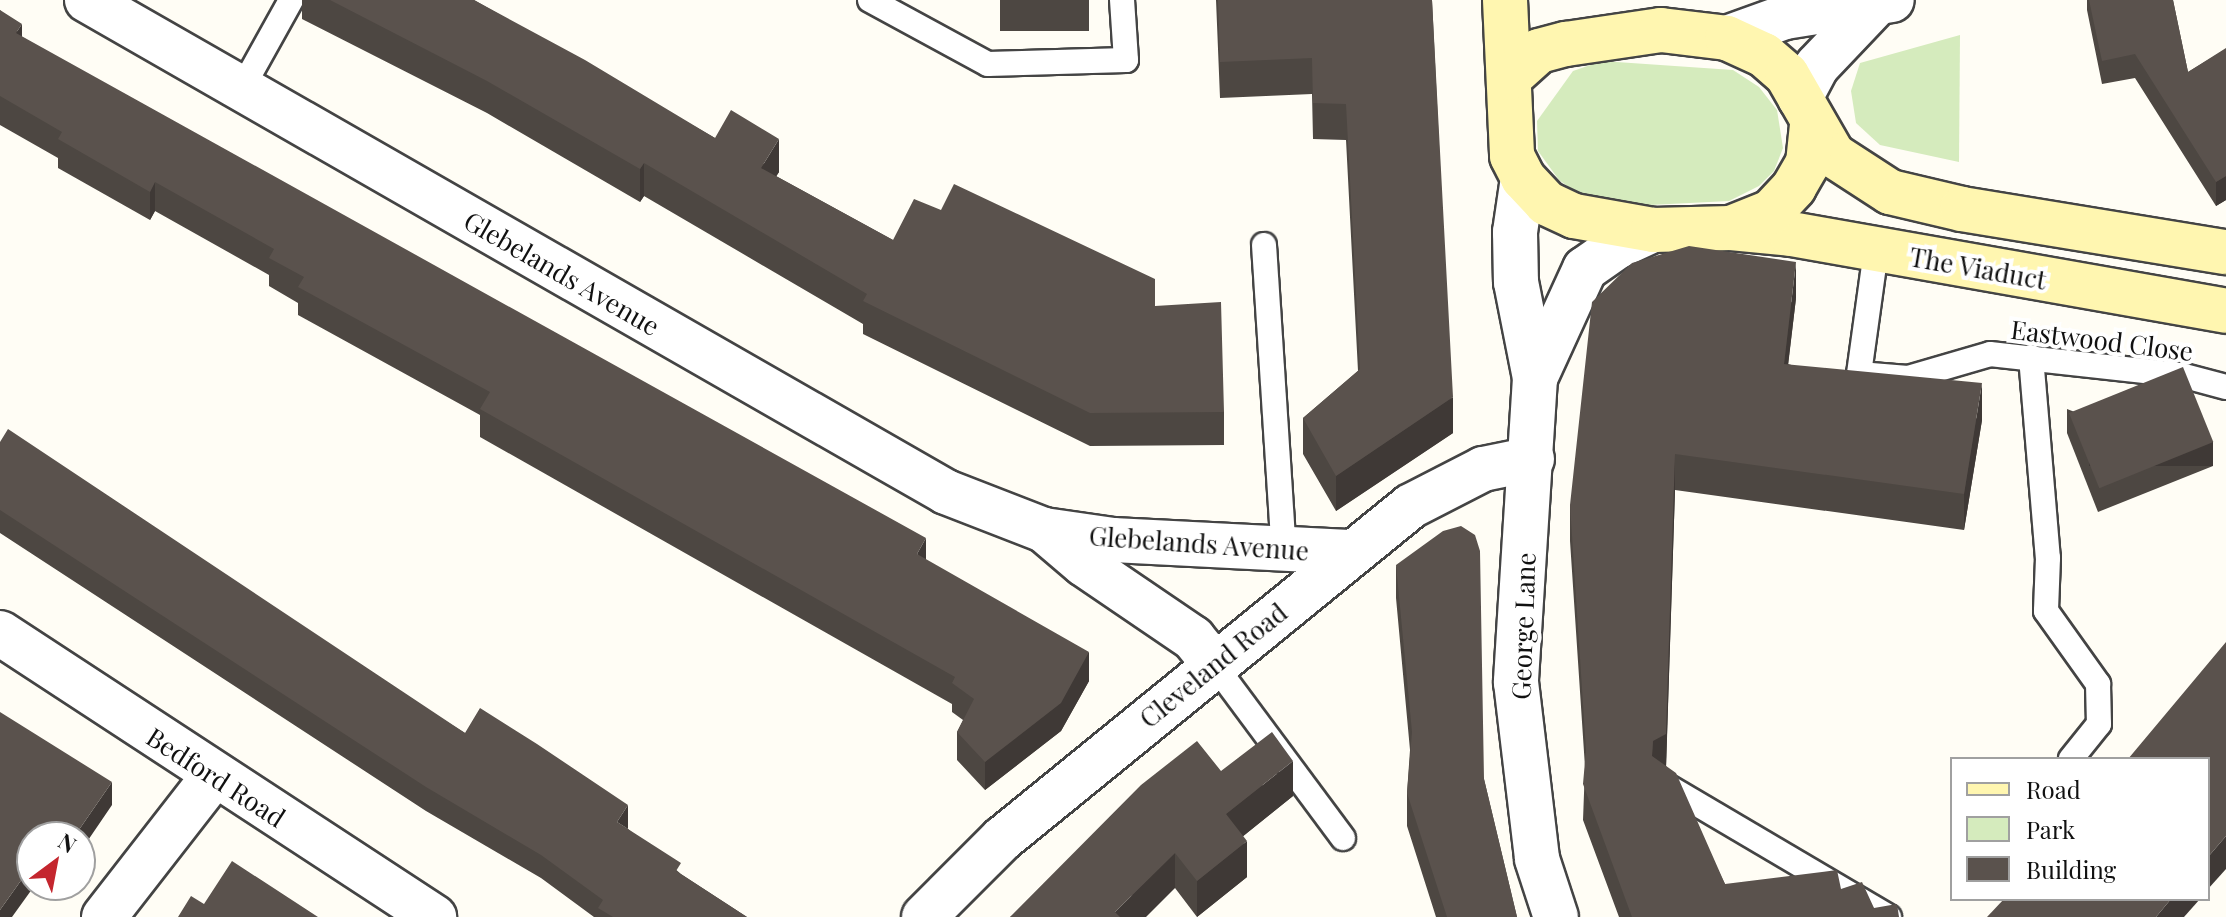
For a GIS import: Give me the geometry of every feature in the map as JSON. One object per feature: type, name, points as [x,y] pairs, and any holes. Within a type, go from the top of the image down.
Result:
[{"type":"main road","points":[[1505,0],[1512,156],[1523,178],[1546,203],[1574,216],[1653,230],[1731,228],[1771,212],[1794,187],[1808,163],[1806,112]]},
{"type":"main road","points":[[1509,78],[1539,51],[1657,15],[1727,38],[1764,55],[1787,75],[1806,112],[1854,173],[1890,192],[1962,209],[2226,252]]},
{"type":"main road","name":"The Viaduct","points":[[1731,228],[2226,311]]},
{"type":"street","name":"Glebelands Avenue","points":[[87,0],[946,492],[1044,530],[1284,551],[1354,552]]},
{"type":"street","points":[[1727,38],[1823,8],[1884,2]]},
{"type":"street","points":[[1806,112],[1817,66],[1884,2]]},
{"type":"street","name":"George Lane","points":[[1523,178],[1515,232],[1516,282],[1535,378],[1516,682],[1537,859],[1556,917]]},
{"type":"street","name":"George Lane","points":[[1535,378],[1585,269],[1653,230]]},
{"type":"street","name":"Cleveland Road","points":[[924,917],[1002,839],[1213,663],[1411,506],[1483,469],[1532,459]]},
{"type":"street","name":"Glebelands Avenue","points":[[1044,530],[1084,564],[1193,638],[1213,663]]},
{"type":"street","name":"Bedford Road","points":[[0,633],[213,777],[434,917]]},
{"type":"street","points":[[104,917],[213,777]]},
{"type":"lane","points":[[241,90],[291,0]]},
{"type":"lane","points":[[870,0],[988,64],[1126,60],[1122,0]]},
{"type":"lane","points":[[1264,245],[1284,551]]},
{"type":"lane","name":"Eastwood Close","points":[[1876,251],[1859,374],[1908,378],[1990,354],[2181,375],[2226,387]]},
{"type":"lane","points":[[2031,357],[2048,558],[2046,611],[2098,684],[2099,724],[2073,757]]},
{"type":"lane","points":[[1213,663],[1343,838]]},
{"type":"lane","points":[[1665,785],[1889,917]]},
{"type":"green space","points":[[1960,35],[1959,162],[1880,145],[1856,123],[1851,91],[1860,63]]},
{"type":"green space","points":[[1602,61],[1733,70],[1759,87],[1777,110],[1783,148],[1774,171],[1759,186],[1729,201],[1610,207],[1577,193],[1559,180],[1538,151],[1537,121],[1573,71]]},
{"type":"building","points":[[330,0],[474,0],[585,60],[715,138],[731,110],[779,139],[761,168],[893,240],[914,199],[941,210],[954,184],[1155,279],[1155,306],[1221,302],[1224,412],[1090,413],[863,301],[867,294],[644,163],[640,169],[487,81]]},
{"type":"building","points":[[1218,0],[1432,0],[1453,397],[1336,476],[1303,418],[1360,369],[1346,104],[1313,103],[1312,58],[1220,62]]},
{"type":"building","points":[[2089,0],[2173,0],[2188,72],[2226,48],[2226,176],[2216,182],[2135,54],[2102,61]]},
{"type":"building","points":[[0,10],[22,24],[16,33],[926,538],[917,554],[1089,652],[1061,703],[985,762],[957,732],[974,699],[952,683],[955,677],[480,409],[490,392],[298,287],[304,277],[269,258],[274,249],[155,182],[150,192],[58,139],[62,132],[0,96]]},
{"type":"building","points":[[1689,246],[1796,262],[1784,364],[1982,383],[1964,494],[1675,454],[1666,734],[1653,741],[1652,756],[1676,773],[1725,884],[1837,870],[1841,889],[1862,882],[1874,908],[1897,904],[1899,917],[1632,917],[1583,784],[1586,750],[1570,505],[1592,302],[1632,263]]},
{"type":"building","points":[[2183,367],[2213,442],[2099,488],[2069,413]]},
{"type":"building","points":[[8,429],[465,733],[480,708],[537,744],[628,805],[617,822],[681,863],[676,871],[747,917],[613,917],[598,908],[603,900],[541,855],[426,787],[0,510],[0,442]]},
{"type":"building","points":[[1461,526],[1475,535],[1480,551],[1484,779],[1517,917],[1447,917],[1407,793],[1412,732],[1396,565],[1443,531]]},
{"type":"building","points":[[2226,642],[2226,836],[2210,855],[2210,757],[2130,757]]},
{"type":"building","points":[[0,712],[112,782],[85,821],[16,821],[16,888],[0,910]]},
{"type":"building","points":[[1272,732],[1293,761],[1226,814],[1247,841],[1197,881],[1175,853],[1115,912],[1120,917],[1010,917],[1141,785],[1197,741],[1221,771]]},
{"type":"building","points":[[232,861],[318,917],[178,917],[191,896],[204,904]]},
{"type":"building","points":[[2002,901],[2169,901],[2156,917],[1987,917]]}]
